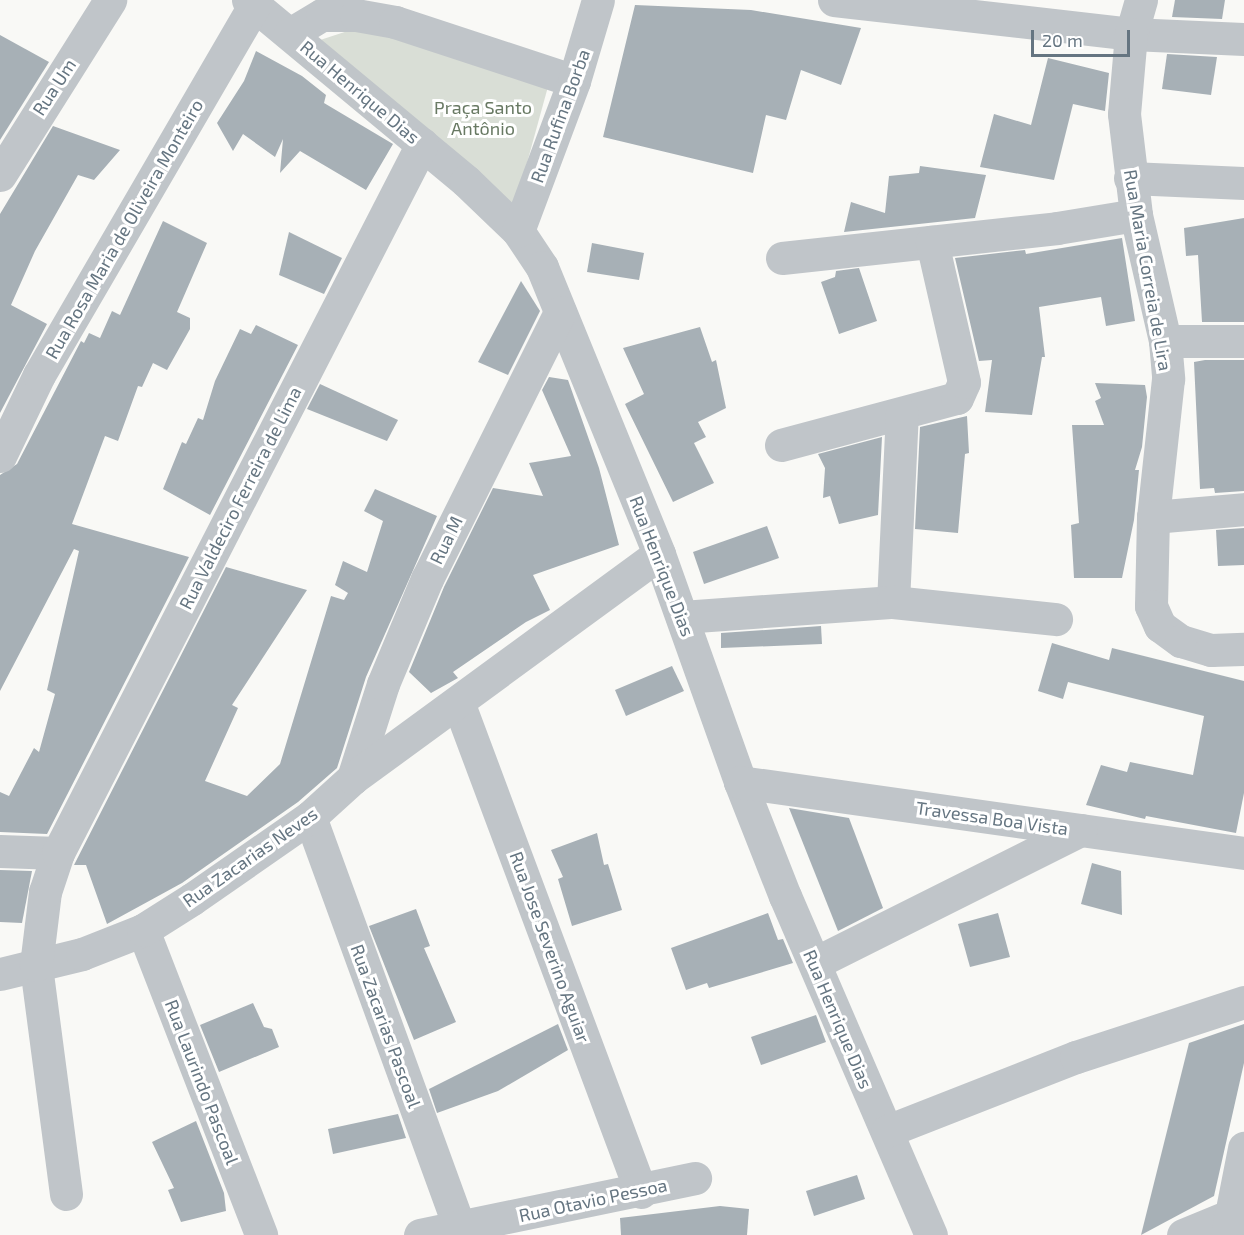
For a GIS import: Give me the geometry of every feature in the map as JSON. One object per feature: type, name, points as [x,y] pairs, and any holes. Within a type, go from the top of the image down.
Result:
[{"type":"street","name":"Rua Um","points":[[0,175],[110,0]]},
{"type":"street","name":"Rua Rufina Borba","points":[[518,231],[574,81],[598,0]]},
{"type":"street","points":[[834,0],[937,6],[1131,34],[1244,39]]},
{"type":"street","name":"Rua Maria Correia de Lira","points":[[1141,0],[1131,34],[1124,85],[1130,178],[1136,215],[1165,341],[1168,379],[1153,518],[1151,606],[1160,626],[1181,641],[1211,650],[1244,649]]},
{"type":"street","points":[[271,13],[356,15],[395,22],[574,81]]},
{"type":"street","name":"Rua Henrique Dias","points":[[271,13],[518,231],[542,267],[659,554],[740,782],[931,1235]]},
{"type":"street","name":"Rua Rosa Maria de Oliveira Monteiro","points":[[0,456],[39,375],[271,13]]},
{"type":"street","name":"Rua Valdeciro Ferreira de Lima","points":[[66,1194],[36,965],[45,892],[58,853],[422,144]]},
{"type":"street","points":[[1130,178],[1244,183]]},
{"type":"street","points":[[782,258],[932,242],[1136,215]]},
{"type":"street","points":[[781,445],[950,402],[963,391],[932,242]]},
{"type":"street","name":"Rua M","points":[[354,778],[383,684],[427,579],[560,312]]},
{"type":"street","points":[[1165,341],[1244,341]]},
{"type":"street","points":[[893,602],[902,414]]},
{"type":"street","points":[[1153,518],[1244,509]]},
{"type":"street","name":"Rua Zacarias Neves","points":[[0,974],[82,954],[143,930],[310,817],[354,778],[659,554]]},
{"type":"street","points":[[681,617],[893,602],[1056,619]]},
{"type":"street","name":"Rua Jose Severino Aguiar","points":[[458,702],[641,1192]]},
{"type":"street","name":"Travessa Boa Vista","points":[[740,782],[1244,853]]},
{"type":"street","name":"Rua Zacarias Pascoal","points":[[310,817],[461,1231]]},
{"type":"street","points":[[815,963],[1081,830]]},
{"type":"street","points":[[0,851],[58,853]]},
{"type":"street","name":"Rua Laurindo Pascoal","points":[[143,930],[261,1235]]},
{"type":"street","points":[[887,1131],[1076,1057],[1244,1002]]},
{"type":"street","points":[[1183,1235],[1233,1222],[1244,1148]]},
{"type":"street","name":"Rua Otavio Pessoa","points":[[420,1235],[461,1231],[695,1178]]},
{"type":"green space","name":"Praça Santo Antônio","points":[[366,25],[549,83],[514,210],[311,43]]},
{"type":"building","points":[[1175,0],[1225,0],[1222,19],[1172,17]]},
{"type":"building","points":[[635,5],[751,10],[861,28],[841,85],[801,70],[786,120],[766,115],[753,173],[603,137]]},
{"type":"building","points":[[0,35],[49,62],[0,140]]},
{"type":"building","points":[[256,51],[302,76],[326,95],[324,103],[393,144],[366,190],[300,151],[280,173],[283,139],[275,157],[243,134],[233,151],[217,123],[244,81]]},
{"type":"building","points":[[1167,54],[1217,57],[1211,95],[1162,89]]},
{"type":"building","points":[[1048,58],[1109,73],[1105,111],[1073,104],[1054,180],[980,167],[994,114],[1031,125]]},
{"type":"building","points":[[53,126],[120,150],[94,180],[78,175],[35,251],[11,305],[47,324],[0,413],[0,214]]},
{"type":"building","points":[[920,166],[986,175],[975,218],[844,232],[851,202],[885,213],[889,176],[919,173]]},
{"type":"building","points":[[1244,218],[1244,322],[1202,322],[1198,255],[1186,256],[1184,228]]},
{"type":"building","points":[[163,221],[207,243],[177,312],[190,318],[190,329],[167,370],[153,363],[142,387],[138,386],[118,441],[105,436],[72,524],[189,557],[47,834],[0,832],[0,792],[9,796],[34,748],[39,752],[55,694],[47,690],[79,551],[74,549],[0,691],[0,475],[17,464],[81,341],[84,343],[89,333],[100,338],[112,311],[120,315]]},
{"type":"building","points":[[289,232],[342,258],[324,294],[279,275]]},
{"type":"building","points":[[1122,238],[1135,321],[1106,326],[1101,297],[1039,307],[1045,357],[1042,357],[1032,415],[985,412],[992,360],[979,361],[955,258],[1025,250],[1026,254]]},
{"type":"building","points":[[592,243],[644,253],[639,280],[587,272]]},
{"type":"building","points":[[859,268],[877,321],[839,334],[821,282],[835,277],[836,271]]},
{"type":"building","points":[[521,281],[540,311],[508,375],[478,362]]},
{"type":"building","points":[[256,325],[298,345],[210,515],[163,489],[182,442],[186,444],[198,418],[203,420],[215,381],[240,329],[251,334]]},
{"type":"building","points":[[700,327],[712,362],[716,360],[726,408],[698,422],[706,437],[694,443],[714,483],[673,502],[625,404],[644,394],[623,348]]},
{"type":"building","points":[[1244,360],[1244,491],[1215,493],[1214,488],[1200,489],[1194,362]]},
{"type":"building","points":[[549,377],[568,380],[599,468],[619,545],[533,575],[550,610],[526,622],[453,672],[458,678],[431,693],[409,672],[444,587],[493,488],[543,496],[529,463],[571,456],[542,390]]},
{"type":"building","points":[[1095,383],[1145,385],[1147,397],[1142,447],[1135,470],[1139,470],[1134,520],[1122,578],[1074,578],[1071,525],[1079,523],[1072,425],[1104,425],[1095,401],[1101,398]]},
{"type":"building","points":[[320,384],[398,420],[387,441],[307,409]]},
{"type":"building","points":[[967,416],[969,453],[965,454],[958,533],[915,529],[920,427]]},
{"type":"building","points":[[882,437],[878,515],[839,524],[830,496],[823,498],[825,468],[818,454]]},
{"type":"building","points":[[375,489],[437,516],[366,677],[337,768],[298,802],[182,883],[107,924],[86,865],[74,865],[226,567],[307,590],[232,705],[238,708],[205,781],[247,796],[280,764],[331,596],[344,600],[348,593],[335,585],[343,561],[367,572],[383,521],[364,511]]},
{"type":"building","points":[[767,526],[779,558],[704,584],[693,552]]},
{"type":"building","points":[[1244,528],[1244,565],[1218,566],[1216,530]]},
{"type":"building","points":[[821,626],[822,644],[721,648],[721,633]]},
{"type":"building","points":[[1052,643],[1109,660],[1112,648],[1244,681],[1244,793],[1236,833],[1146,816],[1145,819],[1086,805],[1101,765],[1127,772],[1130,762],[1193,775],[1204,716],[1068,682],[1063,699],[1038,691]]},
{"type":"building","points":[[672,666],[684,691],[626,716],[615,690]]},
{"type":"building","points":[[789,808],[849,818],[883,908],[838,931]]},
{"type":"building","points":[[597,833],[604,865],[608,864],[622,910],[572,926],[558,879],[563,877],[551,850]]},
{"type":"building","points":[[1092,863],[1121,871],[1122,915],[1081,904]]},
{"type":"building","points":[[0,870],[32,871],[22,923],[0,922]]},
{"type":"building","points":[[416,909],[430,946],[424,948],[456,1022],[414,1040],[369,926]]},
{"type":"building","points":[[768,913],[778,940],[783,939],[793,963],[709,988],[707,983],[686,990],[671,948]]},
{"type":"building","points":[[998,913],[1010,957],[970,967],[958,924]]},
{"type":"building","points":[[253,1003],[264,1027],[272,1029],[279,1047],[219,1072],[200,1025]]},
{"type":"building","points":[[816,1015],[826,1042],[761,1065],[751,1037]]},
{"type":"building","points":[[558,1024],[568,1050],[498,1091],[437,1113],[429,1089]]},
{"type":"building","points":[[1244,1024],[1244,1063],[1214,1196],[1141,1235],[1189,1043]]},
{"type":"building","points":[[398,1114],[406,1138],[333,1154],[328,1129]]},
{"type":"building","points":[[196,1121],[224,1193],[226,1211],[181,1222],[168,1190],[174,1188],[152,1142]]},
{"type":"building","points":[[857,1175],[865,1199],[814,1216],[806,1191]]},
{"type":"building","points":[[720,1206],[749,1209],[747,1235],[621,1235],[620,1218]]}]
